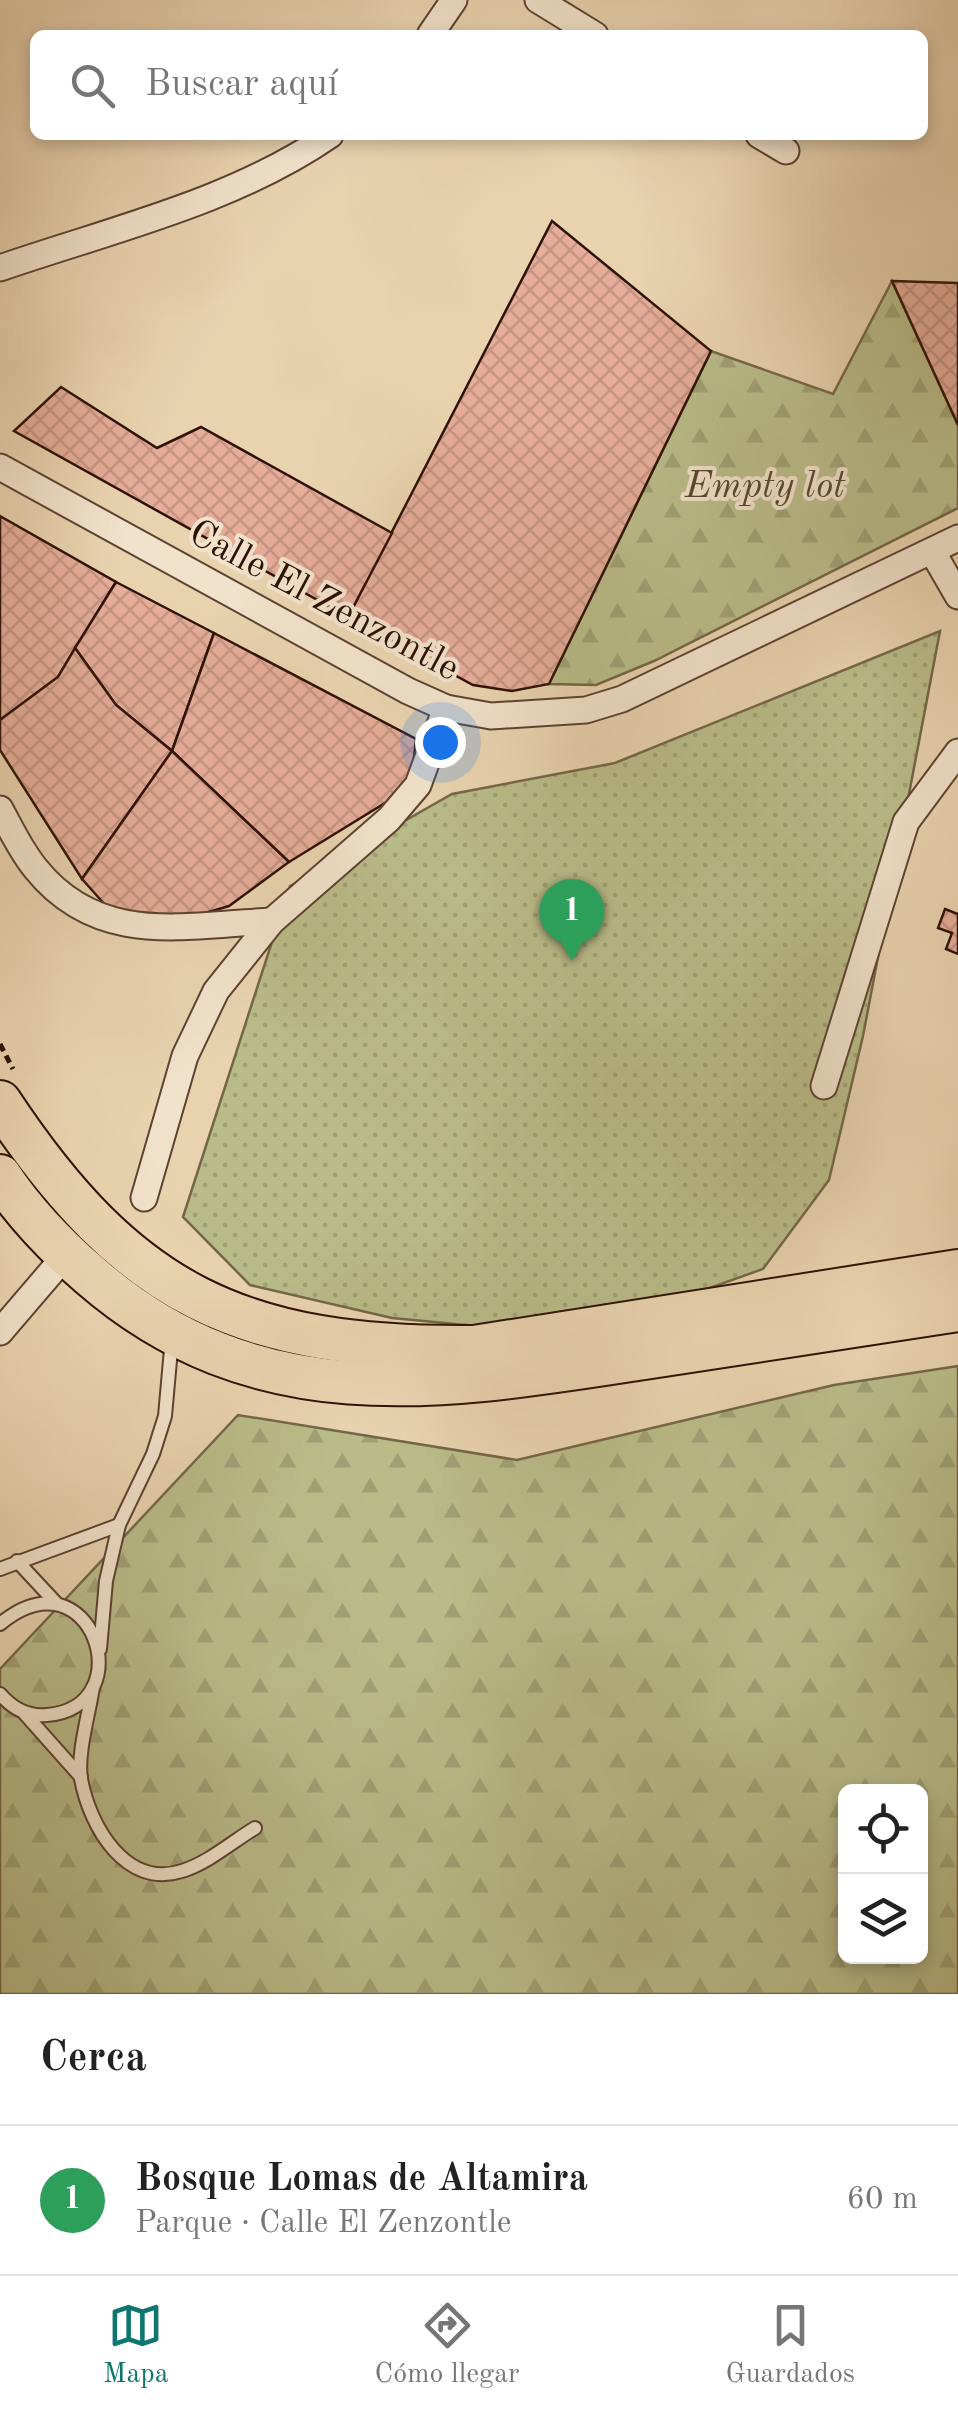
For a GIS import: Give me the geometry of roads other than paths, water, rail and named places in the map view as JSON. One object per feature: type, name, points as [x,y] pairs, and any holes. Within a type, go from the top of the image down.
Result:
[{"type":"highway","points":[[0,1102],[78,1208],[138,1262],[206,1304],[290,1332],[394,1348],[474,1347],[958,1271]]},
{"type":"highway","points":[[0,1176],[37,1226],[111,1293],[172,1335],[232,1362],[284,1375],[363,1383],[485,1383],[958,1310]]},
{"type":"street","points":[[433,30],[454,0]]},
{"type":"street","points":[[538,0],[587,30]]},
{"type":"street","points":[[0,268],[226,190],[296,158],[323,140]]},
{"type":"street","points":[[767,140],[786,151]]},
{"type":"street","name":"Calle El Zenzontle","points":[[0,466],[408,691],[446,708],[491,716],[547,716],[604,704],[958,538]]},
{"type":"street","points":[[932,551],[958,596]]},
{"type":"street","points":[[144,1198],[184,1056],[216,991],[272,921],[388,820],[418,785],[446,708]]},
{"type":"street","points":[[824,1086],[906,822],[958,752]]},
{"type":"street","points":[[0,809],[34,867],[62,896],[96,917],[138,928],[272,921]]},
{"type":"street","points":[[0,1332],[66,1255]]},
{"type":"lane","points":[[81,1778],[106,1581],[119,1525],[153,1454],[165,1416],[172,1335]]},
{"type":"lane","points":[[0,1569],[119,1525]]},
{"type":"lane","points":[[17,1561],[57,1604]]},
{"type":"lane","points":[[0,1624],[19,1608],[38,1602],[57,1604],[76,1612],[93,1631],[100,1649]]},
{"type":"lane","points":[[24,1712],[60,1714],[77,1706],[93,1688]]},
{"type":"lane","points":[[0,1694],[24,1712],[81,1778],[112,1850],[132,1869],[154,1874],[180,1872],[255,1828]]},
{"type":"place","name":"Bosque Lomas de Altamira","points":[[572,961]]},
{"type":"park label","name":"Empty lot","points":[[765,484]]}]
